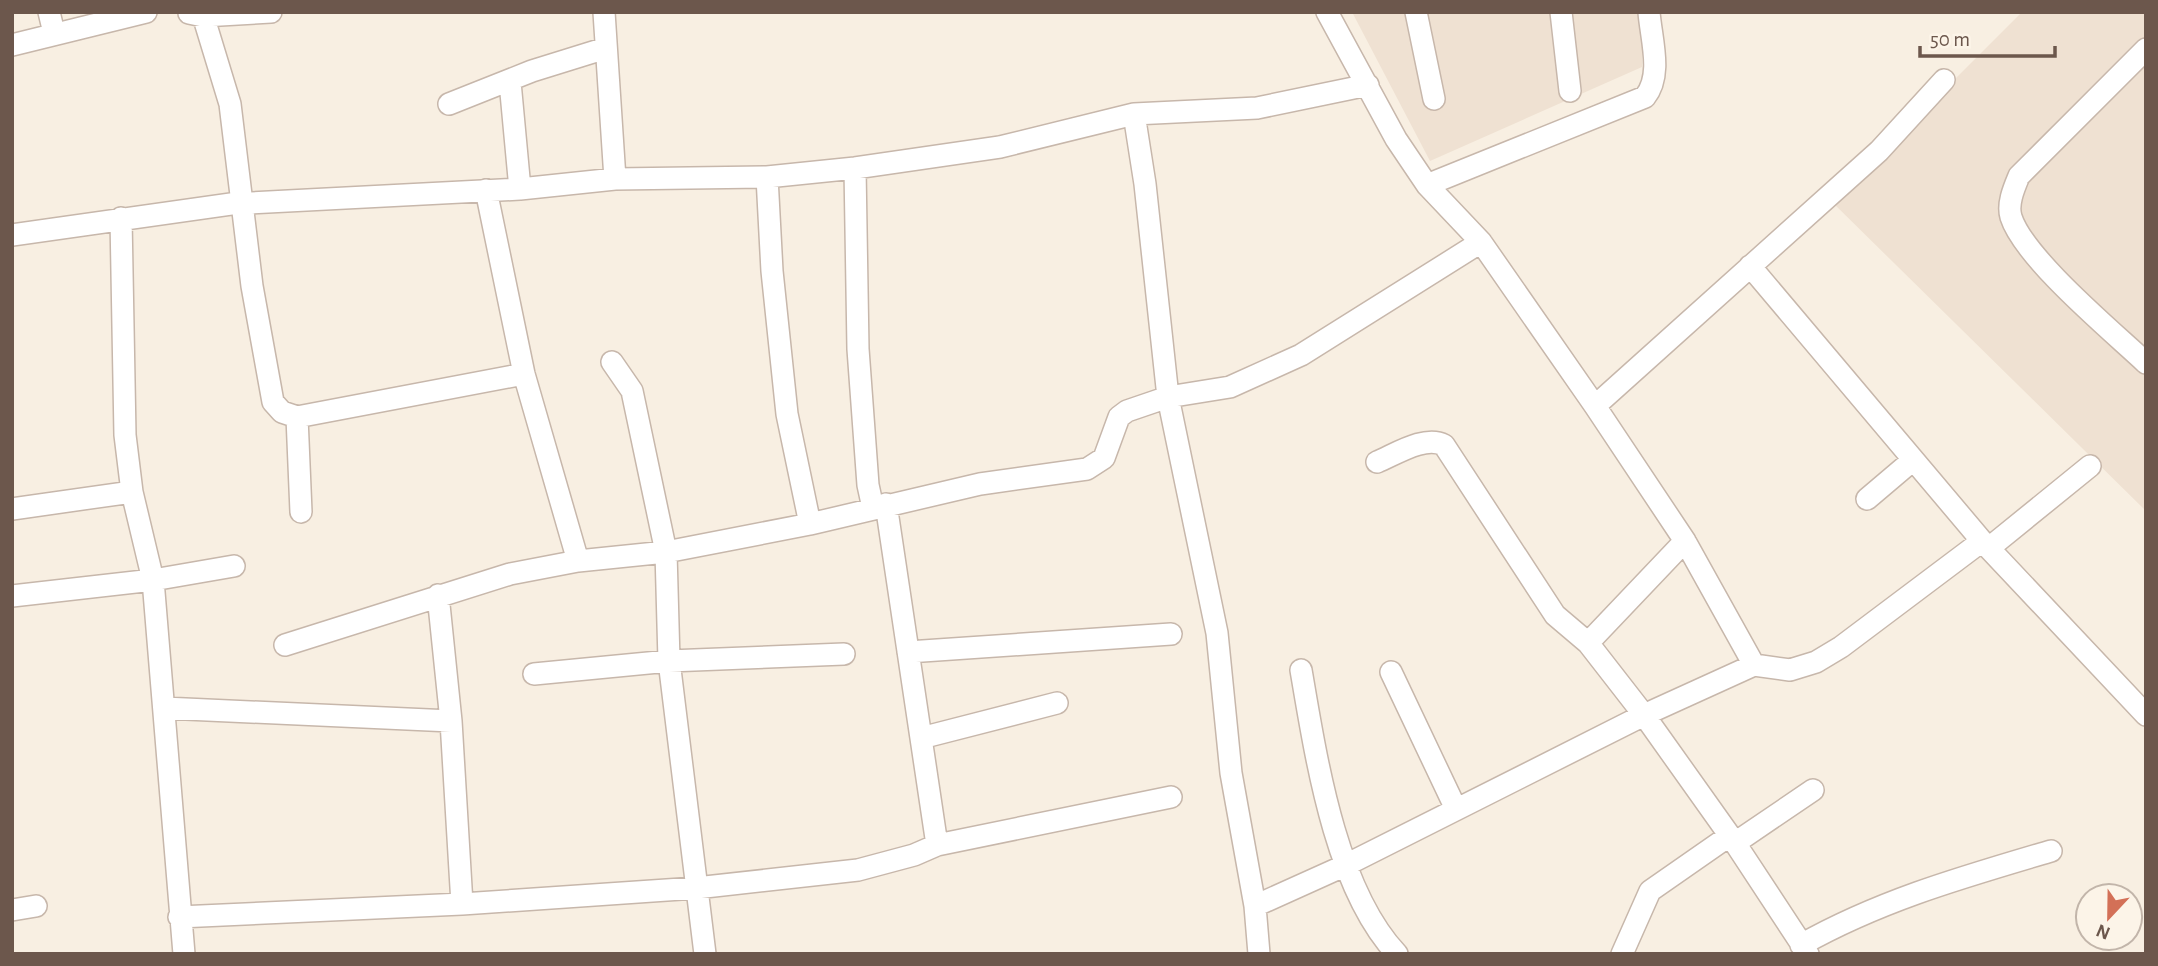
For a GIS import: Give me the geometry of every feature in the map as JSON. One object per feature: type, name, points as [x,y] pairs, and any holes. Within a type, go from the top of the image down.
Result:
[{"type":"street","points":[[12,46],[52,22],[146,12]]},
{"type":"street","points":[[271,12],[198,14],[230,104],[252,286],[273,402],[282,412],[297,417],[524,374]]},
{"type":"street","points":[[604,12],[615,179]]},
{"type":"street","points":[[1327,12],[1396,139],[1427,185],[1481,242],[1595,406],[1685,541],[1754,665]]},
{"type":"street","points":[[1416,12],[1434,99]]},
{"type":"street","points":[[1561,12],[1570,91]]},
{"type":"street","points":[[1427,185],[1646,97],[1653,87],[1655,71],[1648,12]]},
{"type":"street","points":[[449,104],[532,71],[606,48]]},
{"type":"street","points":[[2146,49],[2019,176],[2012,196],[2010,215],[2020,236],[2037,258],[2146,363]]},
{"type":"street","points":[[1595,406],[1879,151],[1944,80]]},
{"type":"street","points":[[510,82],[520,189]]},
{"type":"street","points":[[12,235],[121,218],[242,204],[520,189],[615,179],[767,177],[855,168],[1000,147],[1134,114],[1257,108],[1368,85]]},
{"type":"street","points":[[1134,114],[1145,184],[1168,397],[1217,633],[1231,773],[1255,906],[1259,954]]},
{"type":"street","points":[[855,168],[858,349],[868,485],[879,506],[908,652],[937,845]]},
{"type":"street","points":[[767,177],[772,271],[786,402],[810,524]]},
{"type":"street","points":[[486,190],[524,374],[578,561]]},
{"type":"street","points":[[121,218],[125,435],[132,492],[153,580],[184,954]]},
{"type":"street","points":[[285,645],[510,574],[578,561],[666,552],[810,524],[980,484],[1087,469],[1104,458],[1119,417],[1127,411],[1168,397],[1230,387],[1301,355],[1481,242]]},
{"type":"street","points":[[1750,266],[1986,544],[2146,715]]},
{"type":"street","points":[[612,362],[632,391],[666,552],[668,661],[705,954]]},
{"type":"street","points":[[297,417],[301,512]]},
{"type":"street","points":[[1377,461],[1424,443],[1436,441],[1444,445],[1555,615],[1588,643],[1644,715],[1732,839],[1804,949],[1850,917],[1905,895],[2051,850]]},
{"type":"street","points":[[1867,499],[1913,460]]},
{"type":"street","points":[[1255,906],[1346,865],[1644,715],[1754,665],[1790,670],[1827,657],[2090,466]]},
{"type":"street","points":[[12,509],[132,492]]},
{"type":"street","points":[[1588,643],[1685,541]]},
{"type":"street","points":[[12,596],[153,580],[234,566]]},
{"type":"street","points":[[438,595],[451,721],[462,904]]},
{"type":"street","points":[[908,652],[1171,634]]},
{"type":"street","points":[[534,674],[668,661],[844,654]]},
{"type":"street","points":[[1301,670],[1321,783],[1346,865],[1380,936],[1397,954]]},
{"type":"street","points":[[1391,671],[1456,809]]},
{"type":"street","points":[[921,738],[1057,703]]},
{"type":"street","points":[[164,708],[451,721]]},
{"type":"street","points":[[1622,954],[1650,891],[1813,790]]},
{"type":"street","points":[[179,917],[462,904],[696,888],[858,870],[914,855],[937,845],[1171,797]]},
{"type":"street","points":[[12,910],[36,906]]},
{"type":"shaded area","points":[[1352,12],[1642,12],[1642,67],[1430,161]]},
{"type":"shaded area","points":[[2022,12],[2146,12],[2146,511],[1832,202]]}]
